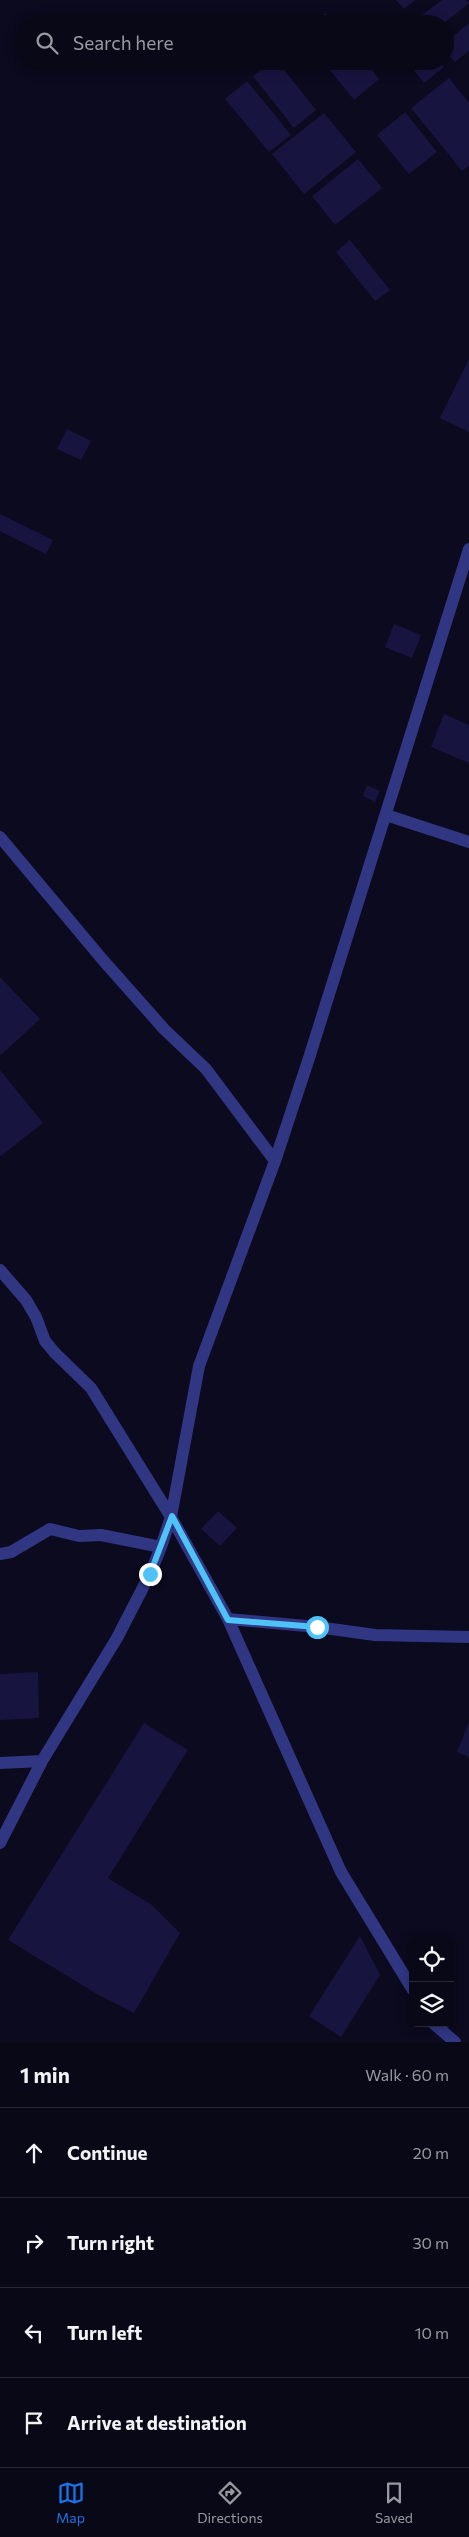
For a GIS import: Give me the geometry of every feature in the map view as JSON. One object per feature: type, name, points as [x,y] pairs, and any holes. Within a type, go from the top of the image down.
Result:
[{"type":"street","points":[[0,1843],[42,1761],[117,1638],[150,1574],[161,1547],[172,1516],[199,1366],[275,1161],[469,549]]},
{"type":"street","points":[[386,815],[469,842]]},
{"type":"street","points":[[0,837],[114,973],[164,1029],[206,1070],[275,1161]]},
{"type":"street","points":[[0,1270],[26,1300],[36,1317],[45,1341],[91,1388],[172,1516],[228,1620],[341,1872],[409,1983]]},
{"type":"street","points":[[0,1554],[11,1552],[50,1529],[80,1536],[101,1535],[161,1547]]},
{"type":"street","points":[[228,1620],[317,1627],[375,1635],[469,1637]]},
{"type":"street","points":[[0,1764],[42,1761]]},
{"type":"street","points":[[438,2027],[455,2042]]},
{"type":"building","points":[[396,0],[415,0],[404,9]]},
{"type":"building","points":[[442,0],[466,0],[469,3],[454,15],[422,15]]},
{"type":"building","points":[[469,23],[469,51],[455,62],[454,61],[454,36]]},
{"type":"building","points":[[261,70],[284,70],[316,110],[294,128],[253,76]]},
{"type":"building","points":[[330,70],[372,70],[379,79],[354,100]]},
{"type":"building","points":[[414,70],[440,70],[424,83]]},
{"type":"building","points":[[449,78],[469,103],[469,166],[462,171],[411,108]]},
{"type":"building","points":[[247,81],[291,135],[269,152],[225,99]]},
{"type":"building","points":[[405,112],[437,152],[409,174],[377,135]]},
{"type":"building","points":[[324,113],[356,152],[304,194],[272,154]]},
{"type":"building","points":[[358,159],[382,188],[335,225],[312,196]]},
{"type":"building","points":[[350,240],[390,290],[375,301],[336,252]]},
{"type":"building","points":[[469,359],[469,432],[440,418]]},
{"type":"building","points":[[67,429],[91,441],[81,460],[57,449]]},
{"type":"building","points":[[0,514],[53,540],[46,554],[0,531]]},
{"type":"building","points":[[394,624],[421,635],[412,658],[385,647]]},
{"type":"building","points":[[444,714],[469,725],[469,763],[431,747]]},
{"type":"building","points":[[367,785],[380,791],[375,802],[363,796]]},
{"type":"building","points":[[0,977],[40,1019],[1,1055],[0,1054]]},
{"type":"building","points":[[0,1070],[43,1123],[1,1156],[0,1155]]},
{"type":"building","points":[[218,1511],[237,1528],[220,1546],[201,1529]]},
{"type":"building","points":[[38,1672],[39,1718],[0,1720],[0,1674]]},
{"type":"building","points":[[469,1722],[469,1757],[457,1752]]},
{"type":"building","points":[[144,1723],[188,1750],[108,1878],[152,1905],[180,1933],[134,2013],[97,1994],[8,1940]]},
{"type":"building","points":[[360,1936],[380,1975],[341,2037],[309,2016]]},
{"type":"route","points":[[150,1574],[172,1516],[228,1620],[317,1627]]}]
